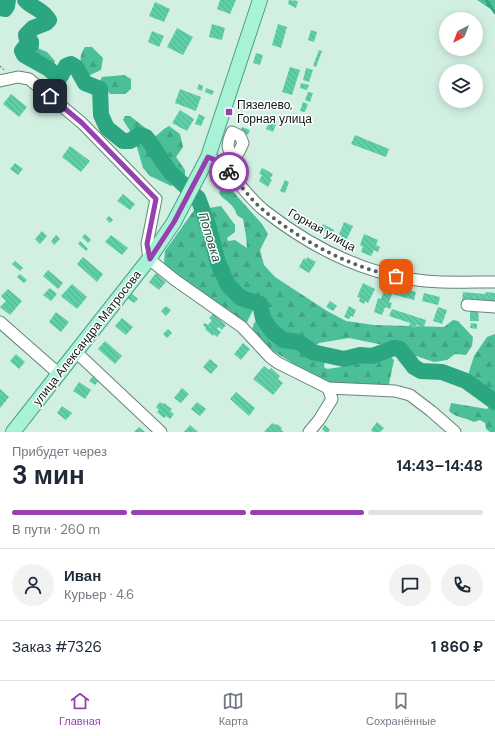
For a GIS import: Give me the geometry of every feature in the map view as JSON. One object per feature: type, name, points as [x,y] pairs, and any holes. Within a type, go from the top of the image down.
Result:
[{"type":"main road","name":"улица Александра Матросова","points":[[13,432],[150,259],[174,222],[208,157],[260,0]]},
{"type":"street","points":[[0,81],[18,77],[29,79],[82,123],[156,199],[147,244],[150,259],[175,280],[242,327],[270,357],[278,363],[328,388],[394,391],[410,395],[432,411],[455,432]]},
{"type":"street","name":"Горная улица","points":[[208,157],[215,160],[227,170],[261,208],[282,224],[338,257],[382,274],[418,279],[495,282]]},
{"type":"street","points":[[227,170],[234,160]]},
{"type":"street","points":[[467,305],[495,307]]},
{"type":"street","points":[[0,322],[59,374]]},
{"type":"street","points":[[76,352],[161,432]]},
{"type":"street","points":[[309,432],[319,420],[332,399],[328,388]]},
{"type":"green space","points":[[477,0],[495,0],[495,12]]},
{"type":"green space","points":[[33,46],[47,52],[55,61],[53,67],[46,72],[35,66],[27,55]]},
{"type":"green space","points":[[85,47],[92,47],[103,58],[101,70],[88,76],[83,69],[81,62],[81,55]]},
{"type":"green space","points":[[124,75],[131,79],[131,89],[125,94],[110,94],[100,81],[102,77]]},
{"type":"green space","points":[[125,116],[130,116],[156,136],[169,126],[180,134],[183,147],[176,157],[185,170],[185,178],[171,186],[150,176],[143,168],[134,137],[123,120]]},
{"type":"green space","points":[[228,186],[262,224],[268,234],[260,250],[264,265],[275,277],[327,311],[346,321],[374,325],[444,327],[453,320],[458,321],[473,337],[472,346],[466,355],[455,354],[447,360],[434,362],[383,345],[349,338],[319,343],[313,349],[314,354],[325,360],[324,367],[327,369],[348,366],[356,360],[388,354],[394,360],[389,384],[382,388],[329,384],[304,373],[291,362],[268,348],[252,330],[254,323],[258,320],[265,319],[267,315],[260,302],[240,293],[236,294],[235,299],[254,308],[246,324],[180,282],[164,263],[165,251],[197,206],[205,204],[209,208],[221,206],[235,225],[235,232],[227,238],[228,241],[235,240],[247,248],[243,219],[238,216],[231,205],[219,193],[221,187]]},
{"type":"green space","points":[[495,334],[495,432],[490,432],[486,429],[485,423],[480,420],[474,422],[455,415],[449,411],[451,403],[487,409],[491,404],[474,395],[468,375],[474,356],[487,337]]},
{"type":"building","points":[[220,0],[236,0],[230,14],[217,9]]},
{"type":"building","points":[[289,0],[298,1],[296,8],[288,4]]},
{"type":"building","points":[[155,2],[170,9],[164,22],[149,16]]},
{"type":"building","points":[[212,24],[225,28],[222,40],[209,37]]},
{"type":"building","points":[[278,24],[287,27],[281,48],[272,45]]},
{"type":"building","points":[[177,28],[193,37],[183,55],[167,47]]},
{"type":"building","points":[[311,30],[317,32],[314,42],[308,40]]},
{"type":"building","points":[[152,31],[164,36],[159,47],[148,42]]},
{"type":"building","points":[[319,50],[322,51],[316,67],[313,66]]},
{"type":"building","points":[[256,53],[263,55],[260,65],[253,63]]},
{"type":"building","points":[[290,67],[300,70],[292,95],[282,92]]},
{"type":"building","points":[[306,68],[313,70],[309,82],[303,80]]},
{"type":"building","points":[[301,83],[309,85],[307,90],[300,88]]},
{"type":"building","points":[[199,84],[203,86],[202,91],[197,89]]},
{"type":"building","points":[[206,88],[214,91],[212,95],[205,92]]},
{"type":"building","points":[[180,89],[201,97],[196,111],[175,103]]},
{"type":"building","points":[[308,92],[313,93],[310,102],[305,100]]},
{"type":"building","points":[[11,94],[27,107],[19,117],[3,104]]},
{"type":"building","points":[[303,102],[308,104],[305,112],[300,111]]},
{"type":"building","points":[[180,110],[194,119],[187,131],[172,123]]},
{"type":"building","points":[[199,114],[205,117],[201,126],[195,124]]},
{"type":"building","points":[[270,120],[277,122],[273,132],[266,129]]},
{"type":"building","points":[[242,127],[250,130],[248,135],[246,134],[245,136],[240,131]]},
{"type":"building","points":[[355,135],[389,149],[386,157],[351,144]]},
{"type":"building","points":[[70,146],[90,161],[81,172],[62,157]]},
{"type":"building","points":[[15,163],[23,169],[18,175],[10,169]]},
{"type":"building","points":[[262,168],[273,174],[270,179],[272,180],[268,187],[259,181],[262,175],[259,174]]},
{"type":"building","points":[[285,180],[289,182],[285,193],[280,191]]},
{"type":"building","points":[[123,194],[135,204],[130,210],[117,201]]},
{"type":"building","points":[[109,216],[113,220],[110,223],[106,219]]},
{"type":"building","points":[[344,222],[353,226],[346,241],[344,240],[342,244],[336,242]]},
{"type":"building","points":[[323,224],[334,230],[332,235],[320,229]]},
{"type":"building","points":[[42,231],[47,236],[40,244],[35,239]]},
{"type":"building","points":[[85,234],[91,240],[88,243],[82,237]]},
{"type":"building","points":[[364,234],[378,240],[376,245],[380,247],[378,252],[374,250],[371,256],[361,252],[363,247],[360,245]]},
{"type":"building","points":[[56,235],[60,239],[54,245],[51,241]]},
{"type":"building","points":[[111,235],[128,248],[122,255],[105,242]]},
{"type":"building","points":[[80,241],[88,249],[86,251],[78,244]]},
{"type":"building","points":[[83,257],[103,274],[97,282],[77,264]]},
{"type":"building","points":[[307,257],[316,262],[309,273],[299,267],[304,258],[306,260]]},
{"type":"building","points":[[15,261],[23,268],[20,271],[12,264]]},
{"type":"building","points":[[48,270],[63,283],[58,289],[43,276]]},
{"type":"building","points":[[156,273],[166,282],[159,290],[149,282]]},
{"type":"building","points":[[20,274],[27,280],[24,283],[17,277]]},
{"type":"building","points":[[363,283],[375,289],[368,303],[365,301],[364,304],[359,301],[360,298],[357,297]]},
{"type":"building","points":[[72,284],[87,297],[77,309],[61,296]]},
{"type":"building","points":[[386,284],[416,292],[414,300],[392,294],[389,302],[392,303],[390,309],[385,307],[382,315],[374,312],[378,298],[381,299]]},
{"type":"building","points":[[50,288],[57,294],[51,301],[43,295]]},
{"type":"building","points":[[8,289],[22,301],[10,315],[0,307],[6,301],[1,296]]},
{"type":"building","points":[[463,292],[485,294],[486,292],[495,293],[495,301],[462,301]]},
{"type":"building","points":[[131,293],[138,299],[134,303],[127,298]]},
{"type":"building","points":[[424,293],[440,297],[438,305],[422,301]]},
{"type":"building","points":[[330,301],[337,306],[333,311],[326,307]]},
{"type":"building","points":[[166,306],[171,310],[166,316],[161,311]]},
{"type":"building","points":[[349,306],[356,310],[353,317],[351,316],[349,319],[344,317]]},
{"type":"building","points":[[438,307],[447,310],[442,324],[433,321]]},
{"type":"building","points":[[392,309],[426,320],[424,327],[416,325],[415,328],[409,326],[410,323],[389,316]]},
{"type":"building","points":[[470,310],[478,310],[479,321],[470,321]]},
{"type":"building","points":[[56,312],[69,322],[61,332],[49,322]]},
{"type":"building","points":[[213,314],[226,325],[222,330],[219,327],[217,329],[221,332],[217,337],[214,334],[213,336],[205,329],[206,328],[203,325],[205,323],[208,325],[212,320],[209,318]]},
{"type":"building","points":[[122,318],[133,327],[126,335],[115,326]]},
{"type":"building","points":[[471,323],[477,324],[477,329],[470,328]]},
{"type":"building","points":[[168,329],[172,333],[167,338],[163,334]]},
{"type":"building","points":[[105,341],[122,356],[115,364],[98,349]]},
{"type":"building","points":[[243,343],[250,349],[241,360],[234,354]]},
{"type":"building","points":[[16,354],[25,362],[19,369],[10,361]]},
{"type":"building","points":[[210,359],[218,366],[211,374],[203,367]]},
{"type":"building","points":[[264,366],[269,370],[271,368],[280,376],[278,379],[283,383],[273,395],[253,379]]},
{"type":"building","points":[[96,373],[101,378],[95,385],[89,381]]},
{"type":"building","points":[[79,382],[91,390],[85,399],[73,391]]},
{"type":"building","points":[[182,388],[189,394],[181,403],[174,398]]},
{"type":"building","points":[[0,389],[9,397],[0,408]]},
{"type":"building","points":[[236,392],[255,408],[249,416],[230,399]]},
{"type":"building","points":[[160,402],[172,409],[170,411],[174,414],[170,419],[166,416],[164,418],[157,412],[159,410],[156,407]]},
{"type":"building","points":[[197,402],[206,409],[200,416],[191,409]]},
{"type":"building","points":[[62,406],[72,413],[66,420],[57,413]]},
{"type":"building","points":[[377,422],[384,428],[380,432],[373,432],[371,430]]},
{"type":"building","points":[[272,423],[277,424],[284,432],[264,432]]},
{"type":"building","points":[[190,425],[198,432],[184,432]]},
{"type":"building","points":[[325,425],[330,430],[328,432],[325,432],[322,429]]},
{"type":"building","points":[[139,427],[145,432],[134,432]]},
{"type":"waterway","name":"Поповка","points":[[0,8],[5,9],[8,0]]},
{"type":"waterway","name":"Поповка","points":[[25,0],[43,13],[49,20],[46,23],[33,28],[26,35],[27,40],[31,42],[31,45],[24,48],[22,51],[24,55],[49,69],[58,77],[61,76],[66,66],[71,64],[76,67],[85,83],[100,89],[101,115],[107,128],[123,141],[130,141],[139,135],[146,137],[170,172],[198,198],[209,228],[218,263],[228,285],[241,298],[260,304],[263,318],[271,330],[283,340],[299,342],[312,352],[344,359],[360,355],[372,356],[394,348],[400,349],[414,367],[421,371],[442,372],[466,381],[495,402]]},
{"type":"waterway","points":[[486,0],[495,13]]},
{"type":"way so far","points":[[229,172],[261,208],[287,228],[338,257],[382,274],[396,276]]},
{"type":"place","name":"Пязелево, Горная улица","points":[[229,112]]},
{"type":"route","points":[[50,96],[82,123],[156,199],[147,244],[150,259],[167,235],[208,157],[215,160],[229,172]]}]
